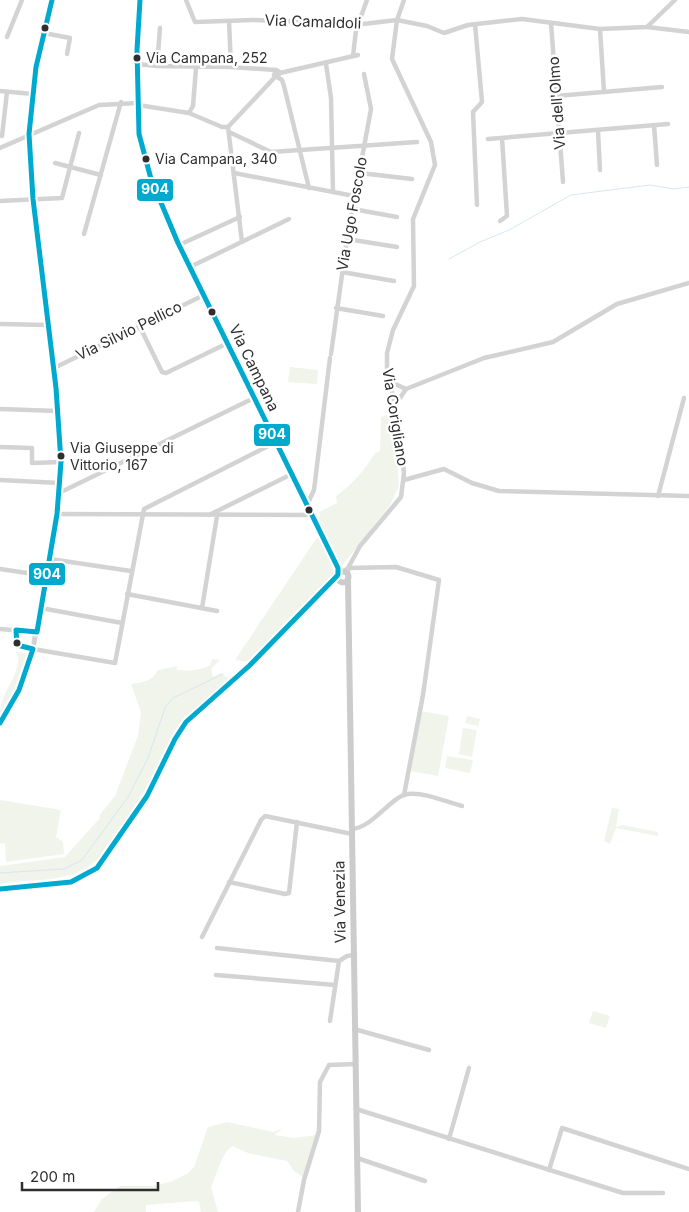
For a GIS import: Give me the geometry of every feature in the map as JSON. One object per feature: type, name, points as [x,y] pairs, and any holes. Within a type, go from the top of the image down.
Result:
[{"type":"main road","name":"Via Campana","points":[[140,0],[137,64],[138,104],[139,134],[145,162],[179,245],[342,575],[348,592]]},
{"type":"main road","name":"Via Venezia","points":[[348,592],[358,1212]]},
{"type":"street","points":[[7,37],[22,0]]},
{"type":"street","points":[[0,723],[19,690],[33,649],[50,559],[60,484],[61,462],[58,411],[33,199],[29,134],[33,94],[52,0]]},
{"type":"street","name":"Via Camaldoli","points":[[186,0],[195,22],[253,20],[358,24],[397,20],[427,26],[444,33],[475,24],[522,20],[600,29],[646,27],[689,32]]},
{"type":"street","points":[[137,64],[196,68],[231,67],[277,74],[326,64],[356,55],[358,24],[367,0]]},
{"type":"street","name":"Via Corigliano","points":[[342,575],[360,546],[401,497],[404,480],[398,419],[387,368],[387,353],[393,330],[414,286],[412,220],[435,165],[435,156],[425,129],[392,60],[397,20],[404,0]]},
{"type":"street","points":[[646,27],[675,0]]},
{"type":"street","points":[[229,21],[231,67]]},
{"type":"street","name":"Via dell'Olmo","points":[[551,23],[563,182]]},
{"type":"street","points":[[475,24],[482,102],[473,112],[477,205]]},
{"type":"street","points":[[157,66],[160,28]]},
{"type":"street","points":[[600,29],[604,92]]},
{"type":"street","points":[[44,33],[70,38],[67,54]]},
{"type":"street","points":[[326,64],[332,98],[333,192]]},
{"type":"street","points":[[189,113],[193,106],[196,68]]},
{"type":"street","points":[[242,242],[229,130],[277,74]]},
{"type":"street","points":[[277,74],[284,86],[308,188]]},
{"type":"street","name":"Via Ugo Foscolo","points":[[307,505],[314,490],[336,308],[354,196],[371,109],[364,74]]},
{"type":"street","points":[[556,96],[662,86]]},
{"type":"street","points":[[0,91],[33,94]]},
{"type":"street","points":[[7,92],[1,136],[14,141]]},
{"type":"street","points":[[84,234],[121,102]]},
{"type":"street","points":[[0,148],[99,105],[121,102],[189,113],[229,130],[271,152],[416,142]]},
{"type":"street","points":[[488,139],[668,124]]},
{"type":"street","points":[[654,125],[657,165]]},
{"type":"street","points":[[598,130],[600,170]]},
{"type":"street","points":[[0,201],[62,198],[79,133]]},
{"type":"street","points":[[500,220],[507,216],[502,138]]},
{"type":"street","points":[[55,163],[101,175]]},
{"type":"street","points":[[234,173],[354,196]]},
{"type":"street","points":[[360,173],[412,179]]},
{"type":"street","points":[[353,209],[397,217]]},
{"type":"street","points":[[179,245],[240,216]]},
{"type":"street","points":[[190,268],[289,219]]},
{"type":"street","points":[[347,239],[397,247]]},
{"type":"street","points":[[342,272],[394,281]]},
{"type":"street","points":[[400,398],[406,389],[477,360],[552,342],[617,304],[689,283]]},
{"type":"street","name":"Via Silvio Pellico","points":[[54,368],[204,295]]},
{"type":"street","points":[[336,308],[384,316]]},
{"type":"street","points":[[0,324],[48,325]]},
{"type":"street","points":[[140,325],[162,372],[166,373],[228,343]]},
{"type":"street","points":[[393,384],[406,389]]},
{"type":"street","points":[[59,493],[254,398]]},
{"type":"street","points":[[658,496],[684,398]]},
{"type":"street","points":[[0,409],[58,411]]},
{"type":"street","points":[[33,649],[115,663],[141,516],[146,507],[276,442]]},
{"type":"street","points":[[0,447],[32,448],[32,463],[61,462]]},
{"type":"street","points":[[404,480],[444,469],[472,484],[499,491],[689,496]]},
{"type":"street","points":[[208,516],[292,474]]},
{"type":"street","points":[[0,480],[60,484]]},
{"type":"street","points":[[57,514],[313,516]]},
{"type":"street","points":[[202,608],[218,516]]},
{"type":"street","points":[[50,559],[131,571]]},
{"type":"street","points":[[0,889],[71,882],[97,868],[110,852],[147,796],[186,722],[232,682],[331,583],[342,575],[396,567],[439,580],[423,695],[404,795]]},
{"type":"street","points":[[0,569],[47,576]]},
{"type":"street","points":[[127,594],[217,611]]},
{"type":"street","points":[[41,608],[122,623]]},
{"type":"street","points":[[0,630],[37,632]]},
{"type":"street","points":[[202,937],[261,820],[268,816],[352,832],[404,795],[415,794],[462,806]]},
{"type":"street","points":[[229,882],[285,894],[289,893],[297,822]]},
{"type":"street","points":[[216,948],[339,961],[353,955]]},
{"type":"street","points":[[330,1021],[339,961]]},
{"type":"street","points":[[216,975],[335,984]]},
{"type":"street","points":[[354,1029],[429,1050]]},
{"type":"street","points":[[298,1212],[304,1180],[319,1131],[318,1093],[322,1075],[329,1065],[355,1064]]},
{"type":"street","points":[[449,1139],[469,1068]]},
{"type":"street","points":[[356,1109],[623,1193],[663,1193]]},
{"type":"street","points":[[549,1170],[562,1128],[689,1168]]},
{"type":"street","points":[[357,1158],[425,1181]]},
{"type":"shaded area","points":[[290,367],[318,370],[317,384],[288,382]]},
{"type":"shaded area","points":[[394,414],[399,486],[390,505],[341,567],[318,519],[320,516],[319,512],[337,503],[336,496],[353,482],[375,453],[380,451],[381,417]]},
{"type":"shaded area","points":[[318,536],[336,574],[248,662],[235,660]]},
{"type":"shaded area","points":[[15,652],[29,653],[18,683],[0,715],[3,698],[14,677],[18,663],[18,655]]},
{"type":"shaded area","points":[[212,659],[220,660],[211,669],[213,677],[221,673],[230,680],[180,724],[154,776],[104,853],[93,864],[81,871],[68,875],[0,884],[0,866],[65,857],[100,818],[99,816],[115,796],[138,736],[141,712],[131,684],[150,679],[158,670],[177,666],[176,670],[202,668],[210,665]]},
{"type":"shaded area","points":[[421,711],[449,716],[438,776],[410,771]]},
{"type":"shaded area","points":[[467,716],[480,719],[478,726],[465,723]]},
{"type":"shaded area","points":[[463,728],[477,730],[472,757],[459,754]]},
{"type":"shaded area","points":[[447,756],[473,760],[470,773],[445,768]]},
{"type":"shaded area","points":[[0,800],[61,810],[56,837],[63,842],[64,854],[6,862],[5,844],[0,843]]},
{"type":"shaded area","points":[[612,808],[619,809],[616,827],[622,825],[658,832],[658,836],[616,828],[610,844],[604,841]]},
{"type":"shaded area","points":[[593,1011],[610,1016],[606,1028],[589,1023]]},
{"type":"shaded area","points":[[227,1122],[273,1132],[284,1128],[274,1135],[294,1138],[317,1135],[303,1177],[294,1171],[287,1161],[248,1153],[233,1146],[223,1158],[211,1187],[218,1212],[201,1212],[199,1202],[196,1201],[146,1205],[146,1212],[94,1212],[102,1199],[120,1186],[152,1186],[170,1182],[187,1174],[194,1167],[208,1127]]},
{"type":"waterway","points":[[449,259],[480,242],[509,230],[571,195],[650,185],[674,189],[689,187]]},
{"type":"waterway","points":[[0,873],[64,869],[82,860],[128,797],[148,758],[165,708],[173,698],[223,674]]},
{"type":"transit line","name":"904","points":[[0,723],[19,690],[33,649],[17,645],[16,630],[37,632],[57,514],[61,462],[56,388],[33,199],[29,134],[36,67],[52,0]]},
{"type":"transit line","name":"904","points":[[140,0],[137,50],[139,134],[151,179],[178,243],[338,568],[338,574]]},
{"type":"transit line","name":"904","points":[[0,889],[71,882],[97,868],[147,796],[175,739],[186,722],[249,666],[337,576]]},
{"type":"place","name":"Via Campana, 252","points":[[137,58]]},
{"type":"place","name":"Via Campana, 340","points":[[146,159]]},
{"type":"place","name":"Via Giuseppe di Vittorio, 167","points":[[61,456]]}]
